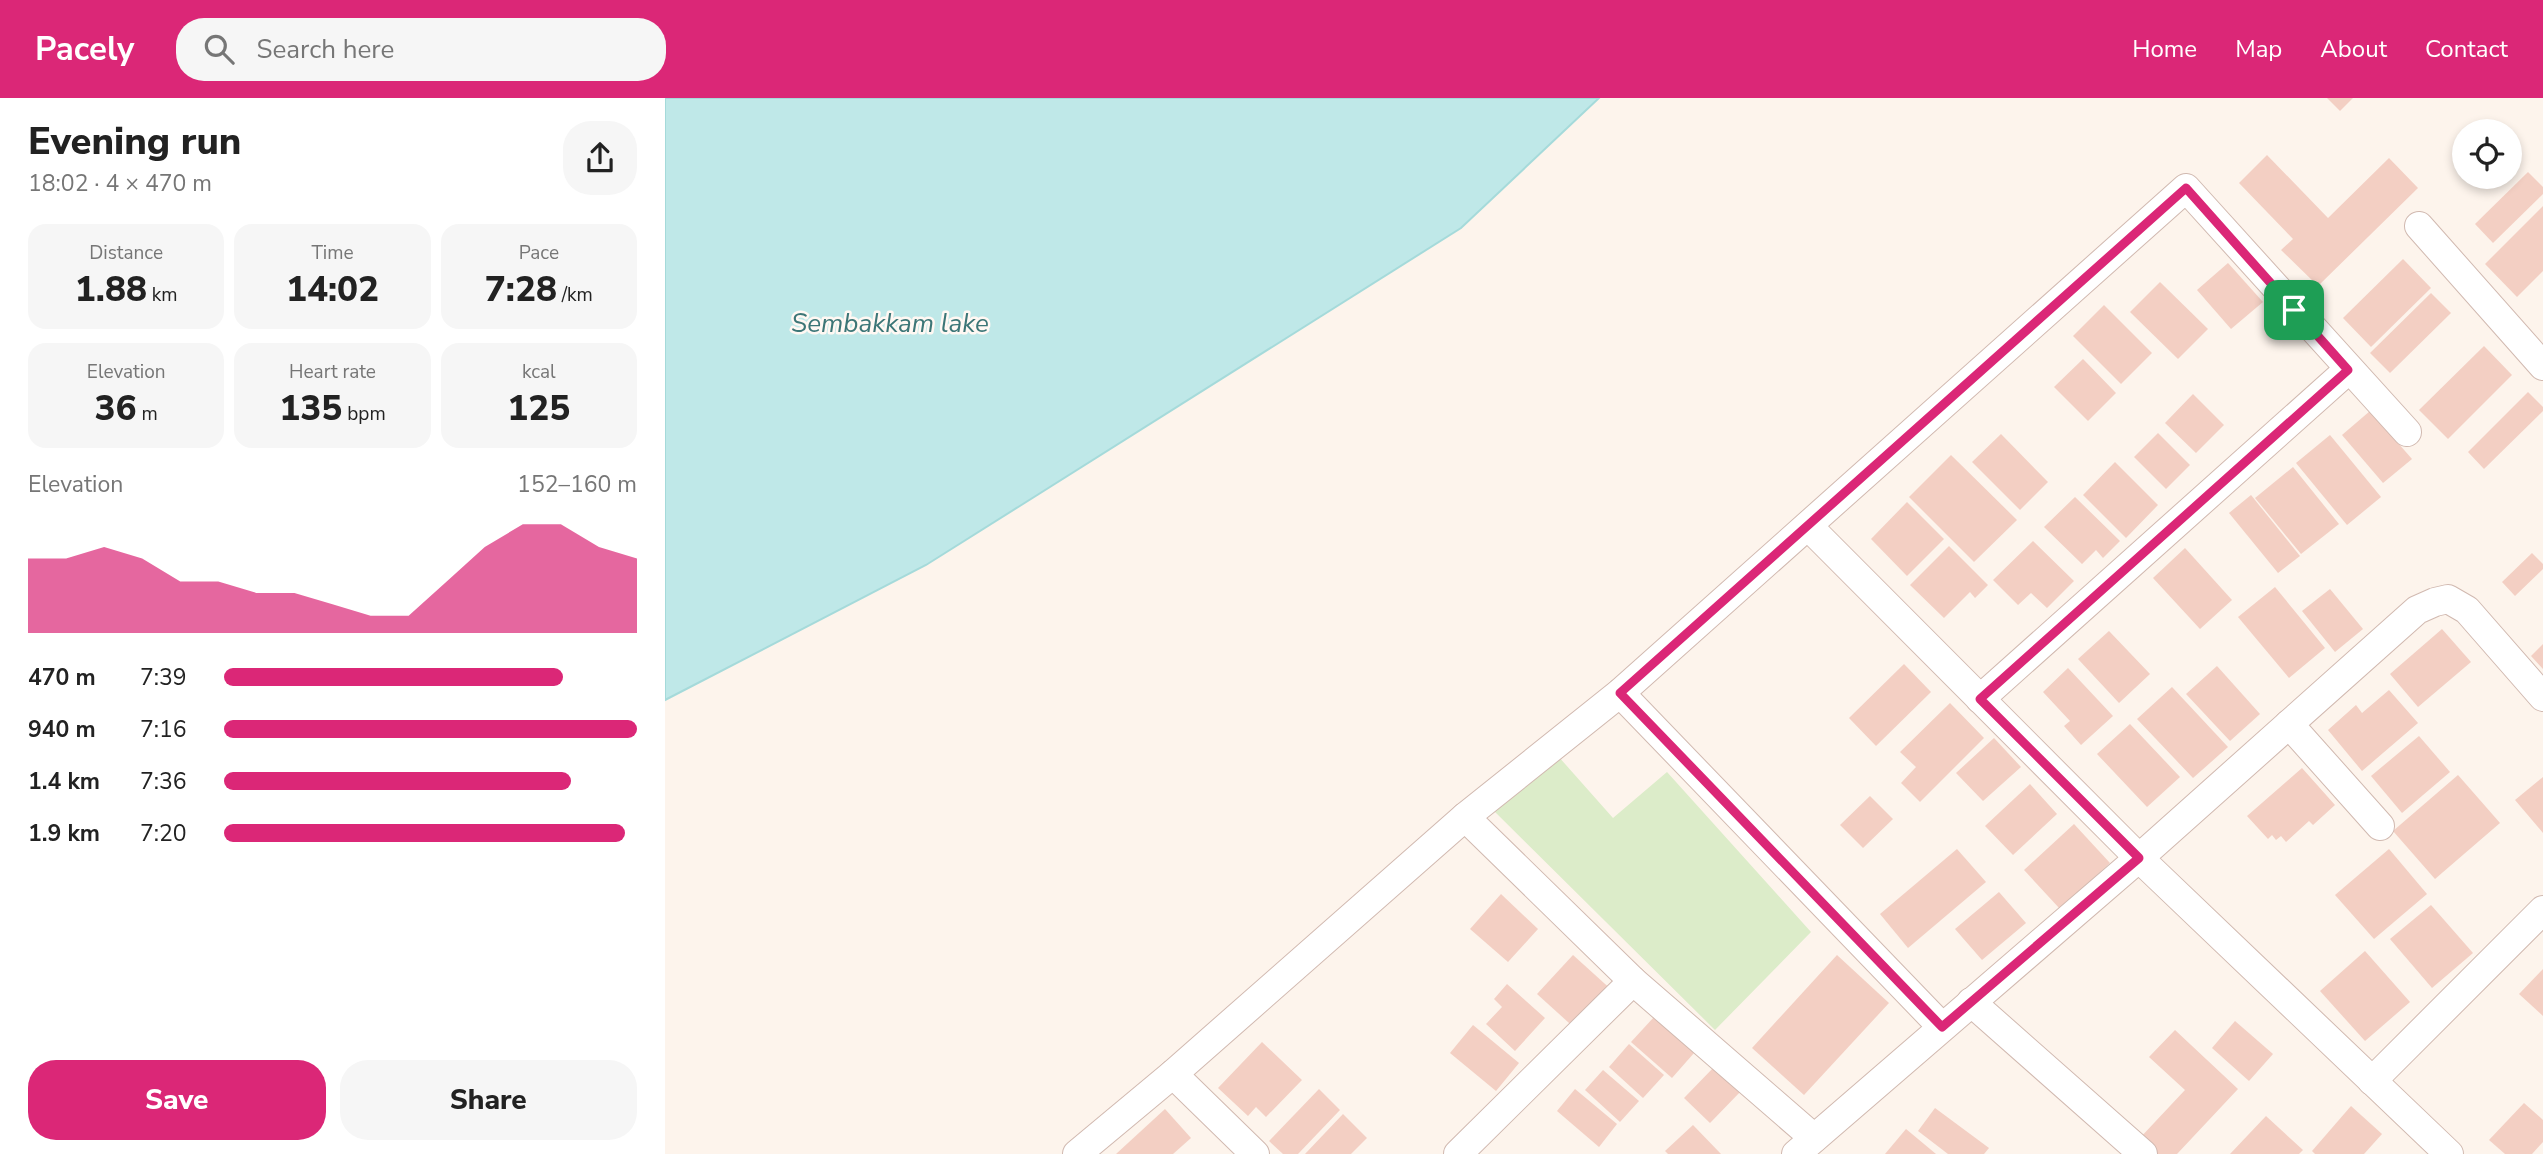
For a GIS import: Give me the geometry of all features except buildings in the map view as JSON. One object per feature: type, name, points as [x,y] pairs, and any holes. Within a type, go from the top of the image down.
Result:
[{"type":"street","points":[[1077,1154],[1173,1074],[1465,817],[1620,693],[2186,188],[2348,370],[2407,432]]},
{"type":"street","points":[[2419,226],[2543,366]]},
{"type":"street","points":[[1980,699],[2348,370]]},
{"type":"street","points":[[1808,526],[2139,858],[2449,1154]]},
{"type":"street","points":[[1465,817],[1805,1146],[2139,858],[2417,610],[2448,599],[2467,610],[2543,697]]},
{"type":"street","points":[[1620,693],[1942,1027]]},
{"type":"street","points":[[2289,724],[2380,826]]},
{"type":"street","points":[[2372,1081],[2543,910]]},
{"type":"street","points":[[1458,1154],[1633,981]]},
{"type":"street","points":[[1971,1002],[2143,1154]]},
{"type":"street","points":[[1173,1074],[1255,1154]]},
{"type":"green space","points":[[1558,756],[1613,818],[1667,772],[1811,932],[1715,1030],[1492,809]]},
{"type":"water","name":"Sembakkam lake","points":[[665,98],[1599,98],[1461,228],[926,565],[665,700]]},
{"type":"route","points":[[2186,188],[2294,310],[2348,370],[1980,699],[2139,858],[1942,1027],[1620,693],[2186,188]]}]
